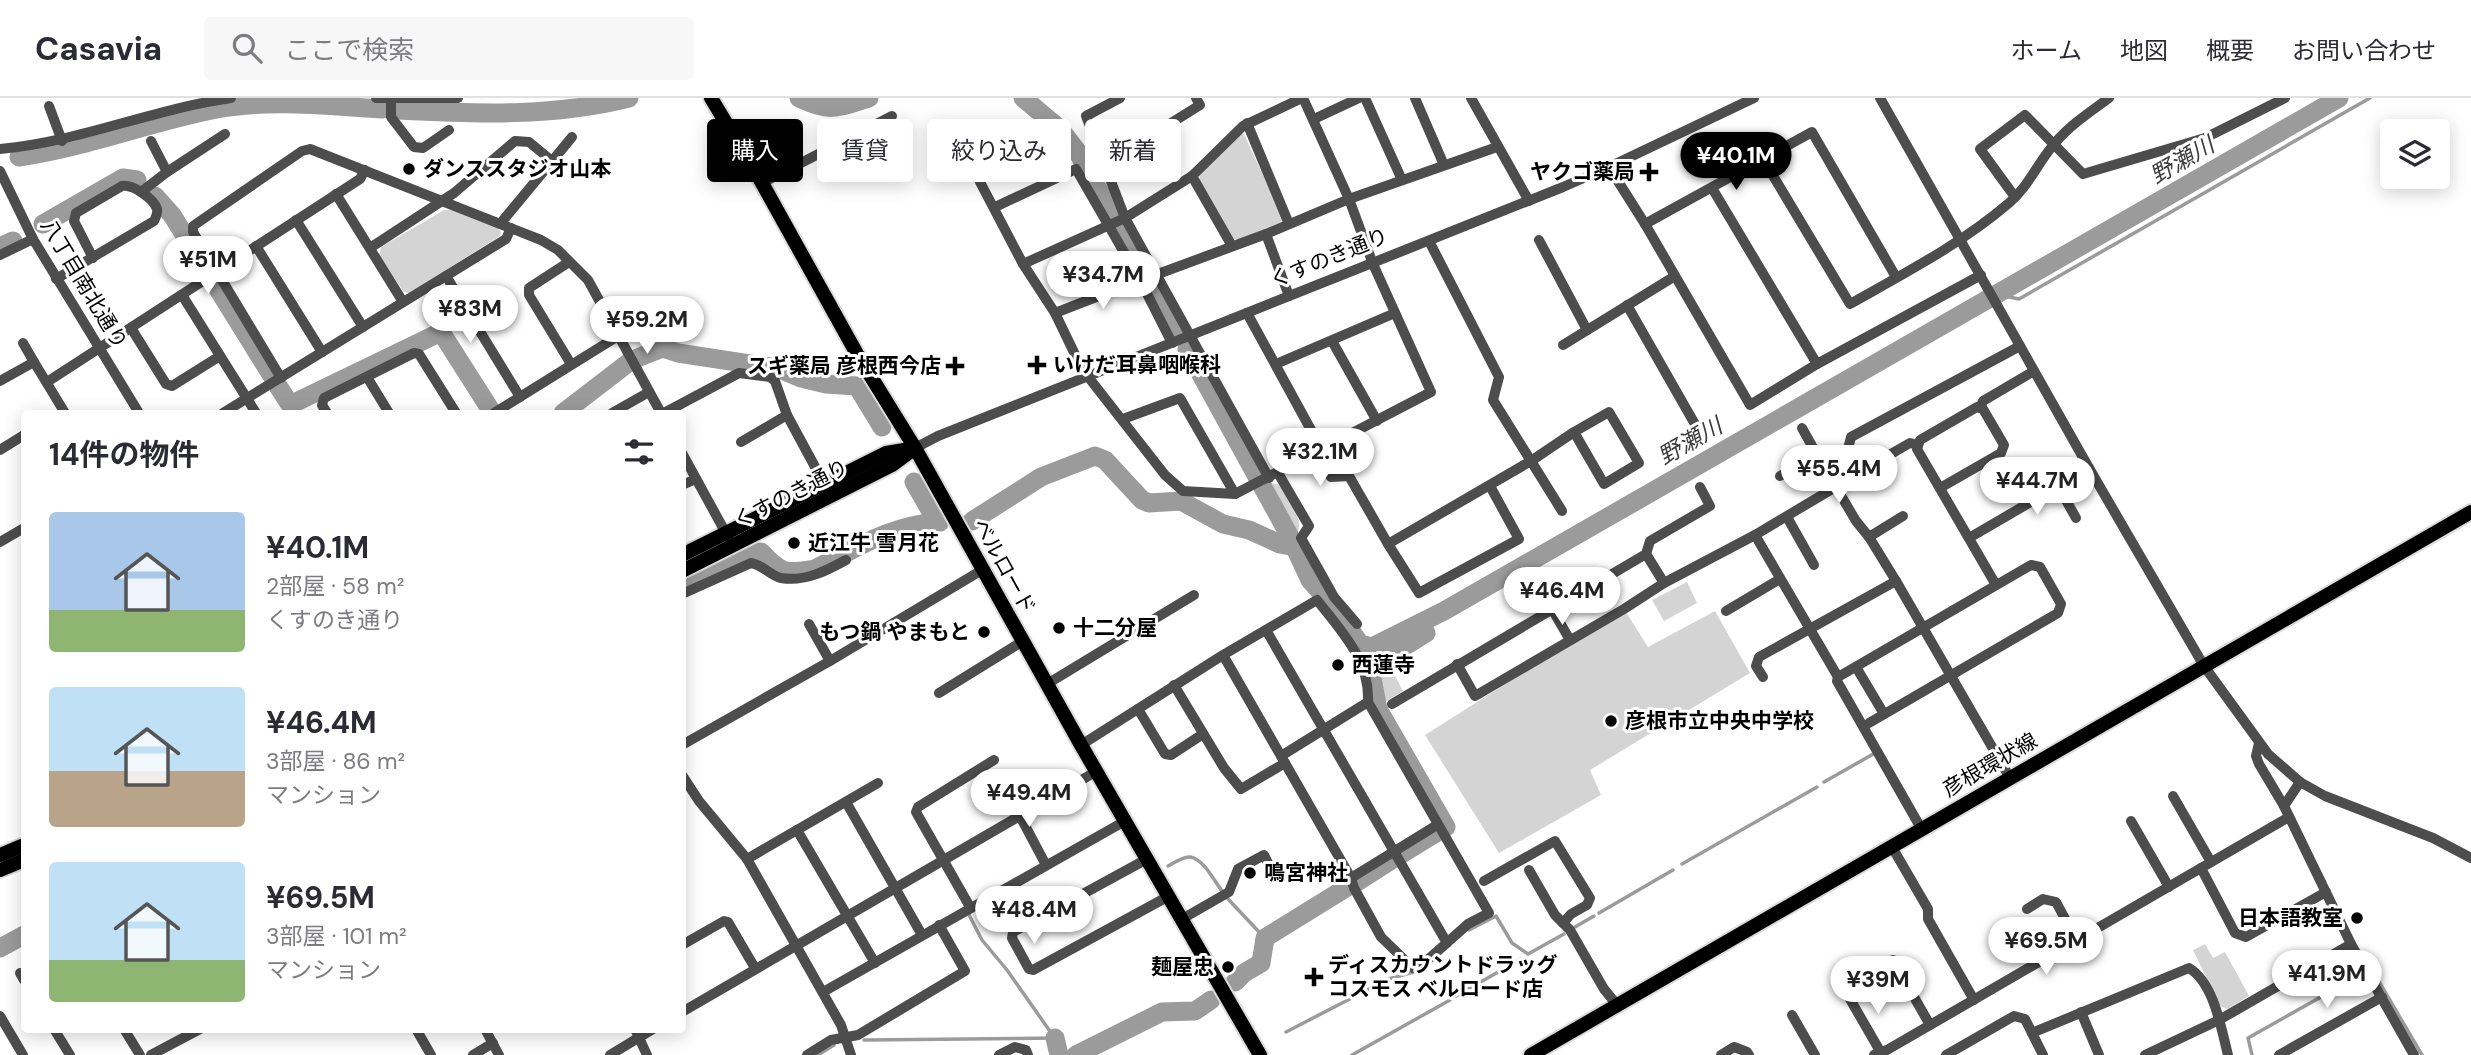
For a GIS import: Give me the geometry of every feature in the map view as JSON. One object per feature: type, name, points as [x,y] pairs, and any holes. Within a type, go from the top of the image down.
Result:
[{"type":"main road","name":"ベルロード","points":[[711,98],[762,183],[857,354],[915,448],[1125,821],[1261,1055]]},
{"type":"main road","name":"くすのき通り","points":[[686,568],[730,540],[828,491],[892,465],[915,448]]},
{"type":"main road","name":"彦根環状線","points":[[1531,1055],[2471,512]]},
{"type":"main road","name":"くすのき通り","points":[[686,554],[730,540]]},
{"type":"main road","points":[[0,855],[21,846]]},
{"type":"main road","points":[[0,870],[21,861]]},
{"type":"street","points":[[0,149],[62,141],[153,114],[231,98]]},
{"type":"street","points":[[376,98],[458,98]]},
{"type":"street","points":[[391,98],[391,117],[414,147],[423,148],[449,130]]},
{"type":"street","points":[[1087,119],[1086,116],[1120,98]]},
{"type":"street","points":[[1179,119],[1200,106],[1196,98]]},
{"type":"street","points":[[980,182],[1023,264],[1055,313],[1082,369],[1124,419],[1165,475],[1183,491],[1235,494],[1431,392],[1303,98],[1247,124],[1192,176],[1117,222],[1023,264]]},
{"type":"street","points":[[1314,119],[1358,98],[1402,180]]},
{"type":"street","points":[[1415,98],[1444,165]]},
{"type":"street","points":[[1485,98],[1473,101],[1529,201]]},
{"type":"street","name":"くすのき通り","points":[[915,448],[938,436],[1529,201],[1609,167],[1754,98]]},
{"type":"street","points":[[1880,98],[2204,666],[2259,743],[2300,782],[2325,796],[2433,838],[2471,858]]},
{"type":"street","points":[[1763,159],[1850,304],[1932,259],[2015,197],[2029,182],[2053,144],[2070,127],[2109,98]]},
{"type":"street","points":[[2015,197],[1980,149],[2025,115],[2083,174],[2205,138],[2285,98]]},
{"type":"street","points":[[49,106],[62,141]]},
{"type":"street","points":[[762,183],[892,116]]},
{"type":"street","points":[[1247,124],[1289,224]]},
{"type":"street","points":[[1645,224],[1812,132],[1896,277]]},
{"type":"street","points":[[141,192],[225,134]]},
{"type":"street","points":[[500,224],[572,137]]},
{"type":"street","points":[[150,141],[167,172]]},
{"type":"street","points":[[370,248],[444,201],[515,141],[529,142],[552,161]]},
{"type":"street","points":[[1158,274],[1266,234],[1349,199],[1497,147]]},
{"type":"street","points":[[281,378],[216,272],[193,232],[193,226],[302,151],[310,149],[541,240],[558,250],[588,280],[661,410]]},
{"type":"street","points":[[1609,167],[1750,405],[1817,364],[1984,280]]},
{"type":"street","points":[[995,207],[1076,169],[1158,274],[1267,479],[1309,526],[1301,538],[1334,597],[1357,624]]},
{"type":"street","points":[[47,383],[360,179],[365,170]]},
{"type":"street","name":"八丁目南北通り","points":[[0,171],[33,239],[137,410]]},
{"type":"street","points":[[1192,176],[1232,246]]},
{"type":"street","points":[[1108,182],[1117,222],[1140,280],[1172,343]]},
{"type":"street","points":[[56,279],[93,258],[154,221],[158,213],[156,207],[141,192],[129,185],[122,186],[76,213],[74,221],[93,258]]},
{"type":"street","points":[[1712,188],[1817,364]]},
{"type":"street","points":[[336,194],[403,302]]},
{"type":"street","points":[[296,220],[363,327]]},
{"type":"street","points":[[228,410],[506,239],[511,228]]},
{"type":"street","points":[[1266,234],[1289,296]]},
{"type":"street","points":[[0,256],[33,239]]},
{"type":"street","points":[[1539,240],[1587,330]]},
{"type":"street","points":[[1429,241],[1499,377],[1493,400],[1562,511]]},
{"type":"street","points":[[256,246],[322,352]]},
{"type":"street","points":[[569,262],[529,288],[529,295],[571,365]]},
{"type":"street","points":[[446,276],[520,397]]},
{"type":"street","points":[[1563,345],[1675,276]]},
{"type":"street","points":[[1055,313],[1140,280]]},
{"type":"street","points":[[182,295],[254,410]]},
{"type":"street","points":[[1627,305],[1700,433]]},
{"type":"street","points":[[1247,313],[1276,364],[1331,477],[1349,476],[1419,593],[1519,539],[1490,486]]},
{"type":"street","points":[[1276,364],[1395,313]]},
{"type":"street","points":[[131,328],[166,384],[172,386],[220,356]]},
{"type":"street","points":[[499,410],[618,336]]},
{"type":"street","points":[[1332,341],[1377,421]]},
{"type":"street","points":[[23,343],[62,410]]},
{"type":"street","points":[[1860,472],[1848,449],[1851,437],[2020,346]]},
{"type":"street","points":[[325,410],[322,405],[324,398],[414,353],[419,354],[454,410]]},
{"type":"street","points":[[0,381],[33,362]]},
{"type":"street","points":[[1980,408],[1983,401],[2034,371]]},
{"type":"street","points":[[669,410],[743,372],[770,377],[775,381],[787,415],[828,491]]},
{"type":"street","points":[[367,377],[387,410]]},
{"type":"street","points":[[617,410],[649,391]]},
{"type":"street","points":[[1124,419],[1180,398],[1235,494]]},
{"type":"street","points":[[1940,488],[2001,453],[2004,445],[1983,409],[1977,407],[1920,440],[1917,449],[1996,585]]},
{"type":"street","points":[[1388,544],[1490,486],[1574,432],[1609,412],[1639,463],[1604,484],[1574,432]]},
{"type":"street","points":[[741,442],[787,415]]},
{"type":"street","points":[[1802,428],[1856,521],[1896,581],[2010,778]]},
{"type":"street","points":[[0,450],[21,437]]},
{"type":"street","points":[[1457,664],[1475,696],[1625,609],[1664,583],[1755,536],[1910,443],[1918,445]]},
{"type":"street","points":[[1780,476],[1817,455]]},
{"type":"street","points":[[686,460],[730,540]]},
{"type":"street","points":[[1969,538],[2089,468]]},
{"type":"street","points":[[686,483],[696,479]]},
{"type":"street","points":[[2058,486],[2076,518]]},
{"type":"street","points":[[1392,704],[1646,554],[1650,541],[1710,506],[1700,487]]},
{"type":"street","points":[[1869,537],[1903,516]]},
{"type":"street","points":[[1787,517],[1814,565]]},
{"type":"street","points":[[0,542],[21,530]]},
{"type":"street","points":[[1755,536],[1838,677],[1837,681],[1922,830]]},
{"type":"street","points":[[1646,554],[1664,583]]},
{"type":"street","points":[[686,592],[751,562],[760,564],[780,578],[817,575],[846,560]]},
{"type":"street","points":[[1838,677],[2031,565],[2040,567],[2062,604],[2058,613],[1869,723]]},
{"type":"street","points":[[686,743],[982,570]]},
{"type":"street","points":[[1726,611],[1780,579]]},
{"type":"street","points":[[1763,677],[1756,666],[1759,657],[1896,581]]},
{"type":"street","points":[[1047,684],[1194,595]]},
{"type":"street","points":[[1082,745],[1223,654],[1317,600],[1362,661],[1367,702],[1489,913],[1468,924],[1423,964],[1413,968],[1381,937],[1351,878],[1223,654]]},
{"type":"street","points":[[1552,609],[1570,640]]},
{"type":"street","points":[[809,624],[830,661]]},
{"type":"street","points":[[1266,630],[1447,943]]},
{"type":"street","points":[[939,692],[1023,641]]},
{"type":"street","points":[[1856,667],[1884,714]]},
{"type":"street","points":[[1174,685],[1224,768],[1241,789],[1367,702]]},
{"type":"street","points":[[1138,709],[1165,754],[1171,755],[1203,734]]},
{"type":"street","points":[[2259,743],[2256,756],[2259,764],[2286,811],[2350,944],[2382,998],[2409,1053]]},
{"type":"street","points":[[970,907],[916,812],[918,807],[993,760]]},
{"type":"street","points":[[686,1006],[848,917],[1097,771]]},
{"type":"street","points":[[686,781],[747,859],[841,1025],[851,1055]]},
{"type":"street","points":[[1843,987],[1878,1054],[1887,1050],[2206,865],[2286,811],[2300,782]]},
{"type":"street","points":[[747,859],[878,783]]},
{"type":"street","points":[[2173,796],[2235,933],[2246,937],[2326,892]]},
{"type":"street","points":[[846,802],[922,935]]},
{"type":"street","points":[[1020,816],[1046,865]]},
{"type":"street","points":[[823,992],[1125,821]]},
{"type":"street","points":[[2131,821],[2169,887]]},
{"type":"street","points":[[1351,878],[1437,824]]},
{"type":"street","points":[[797,830],[875,962]]},
{"type":"street","points":[[1484,881],[1555,841],[1590,898],[1587,905],[1571,914],[1563,923]]},
{"type":"street","points":[[1892,847],[1928,909],[1928,919],[1974,1000]]},
{"type":"street","points":[[1182,919],[1229,892],[1238,869],[1264,855],[1271,869]]},
{"type":"street","points":[[1147,859],[1013,932],[1012,938],[1029,969],[1033,970],[1169,896]]},
{"type":"street","points":[[1529,870],[1555,915],[1570,930],[1604,989],[1617,1005]]},
{"type":"street","points":[[2027,909],[2043,899],[2056,902],[2077,941]]},
{"type":"street","points":[[686,943],[724,920],[728,922],[755,968]]},
{"type":"street","points":[[807,1055],[831,1040],[858,1035],[968,976],[939,925]]},
{"type":"street","points":[[2145,1055],[2166,1051],[2350,944]]},
{"type":"street","points":[[1893,960],[1930,1025]]},
{"type":"street","points":[[2032,1033],[2189,968],[2199,974],[2219,1020],[2228,1055]]},
{"type":"street","points":[[2285,1054],[2382,998]]},
{"type":"street","points":[[2081,1012],[2099,1055]]},
{"type":"street","points":[[1792,1015],[1815,1055]]},
{"type":"street","points":[[0,1016],[23,1055]]},
{"type":"street","points":[[1946,1055],[2014,1016],[2025,1019],[2043,1055]]},
{"type":"street","points":[[56,1033],[70,1055]]},
{"type":"street","points":[[126,1033],[140,1055]]},
{"type":"street","points":[[150,1055],[192,1033]]},
{"type":"street","points":[[418,1033],[431,1055]]},
{"type":"street","points":[[487,1033],[499,1055]]},
{"type":"street","points":[[610,1055],[637,1033],[647,1055]]},
{"type":"street","points":[[473,1055],[493,1043]]},
{"type":"street","points":[[999,1055],[1015,1047],[1026,1050],[1028,1055]]},
{"type":"street","points":[[1721,1055],[1734,1047],[1749,1055]]},
{"type":"shaded area","points":[[1240,134],[1244,134],[1283,219],[1280,223],[1238,240],[1232,238],[1199,180],[1200,173]]},
{"type":"shaded area","points":[[444,210],[451,210],[498,228],[500,236],[409,293],[404,292],[379,256],[381,247]]},
{"type":"shaded area","points":[[1268,485],[1280,485],[1295,510],[1299,523],[1296,536]]},
{"type":"shaded area","points":[[1687,582],[1697,603],[1664,621],[1652,600]]},
{"type":"shaded area","points":[[1624,609],[1648,647],[1715,611],[1750,673],[1590,770],[1601,795],[1499,853],[1425,735]]},
{"type":"shaded area","points":[[1387,661],[1403,691],[1383,703],[1378,674]]},
{"type":"shaded area","points":[[2205,944],[2213,958],[2225,952],[2249,996],[2228,1009],[2220,1006],[2193,950]]},
{"type":"waterway","name":"野瀬川","points":[[399,110],[515,113],[572,108],[629,98]]},
{"type":"waterway","name":"野瀬川","points":[[799,98],[826,107],[869,98]]},
{"type":"waterway","name":"野瀬川","points":[[1023,98],[1060,129],[1077,151],[1176,329]]},
{"type":"waterway","name":"野瀬川","points":[[1187,349],[1288,533],[1310,580],[1337,611],[1360,644],[1372,647],[1444,611],[2339,98]]},
{"type":"waterway","points":[[1995,294],[2019,299],[2370,98]]},
{"type":"waterway","name":"野瀬川","points":[[19,157],[69,147],[192,114],[237,106],[300,104],[383,109]]},
{"type":"waterway","points":[[43,224],[123,178],[137,180]]},
{"type":"waterway","points":[[155,196],[172,215],[207,271]]},
{"type":"waterway","points":[[0,247],[13,241]]},
{"type":"waterway","points":[[213,281],[272,376]]},
{"type":"waterway","points":[[278,386],[292,404],[441,332],[490,409]]},
{"type":"waterway","points":[[637,358],[663,348],[678,353],[777,368],[826,384],[857,386],[882,427]]},
{"type":"waterway","points":[[567,410],[628,363]]},
{"type":"waterway","points":[[972,521],[1041,477],[1095,456],[1105,460],[1142,500],[1149,503],[1181,501],[1223,524],[1249,530],[1280,544],[1295,547]]},
{"type":"waterway","points":[[914,482],[937,522]]},
{"type":"waterway","points":[[686,585],[757,552],[761,552],[774,565],[785,571],[815,569],[891,532],[940,522]]},
{"type":"waterway","points":[[1426,633],[1370,668],[1378,709],[1446,827],[1443,828]]},
{"type":"waterway","points":[[1824,782],[1875,753]]},
{"type":"waterway","points":[[1682,864],[1817,787]]},
{"type":"waterway","points":[[1400,855],[1436,833]]},
{"type":"waterway","points":[[1168,866],[1184,858],[1195,859],[1204,866],[1222,891]]},
{"type":"waterway","points":[[1357,882],[1393,859]]},
{"type":"waterway","points":[[1599,913],[1673,870]]},
{"type":"waterway","points":[[1235,982],[1261,963],[1265,938],[1349,886]]},
{"type":"waterway","points":[[1228,899],[1261,934],[1268,936]]},
{"type":"waterway","points":[[968,913],[982,940],[1007,970],[1054,1037]]},
{"type":"waterway","points":[[1469,930],[1496,916],[1512,943],[1528,954],[1564,934]]},
{"type":"waterway","points":[[1575,927],[1594,916]]},
{"type":"waterway","points":[[0,948],[21,937]]},
{"type":"waterway","points":[[1456,996],[1521,959]]},
{"type":"waterway","points":[[2371,968],[2422,1055]]},
{"type":"waterway","points":[[1385,980],[1417,971]]},
{"type":"waterway","points":[[2252,1055],[2248,1038],[2360,975]]},
{"type":"waterway","points":[[1286,1032],[1371,988]]},
{"type":"waterway","points":[[1076,1055],[1162,1012],[1195,1011],[1211,1000]]},
{"type":"waterway","points":[[1352,1055],[1450,1000]]},
{"type":"waterway","points":[[864,1040],[1055,1038]]},
{"type":"waterway","points":[[1055,1038],[1059,1055]]},
{"type":"waterway","points":[[818,1055],[834,1045]]},
{"type":"place","name":"ダンススタジオ山本","points":[[409,169]]},
{"type":"place","name":"ヤクゴ薬局","points":[[1649,172]]},
{"type":"place","name":"いけだ耳鼻咽喉科","points":[[1037,365]]},
{"type":"place","name":"スギ薬局 彦根西今店","points":[[955,366]]},
{"type":"place","name":"近江牛 雪月花","points":[[794,543]]},
{"type":"place","name":"十二分屋","points":[[1059,628]]},
{"type":"place","name":"もつ鍋 やまもと","points":[[984,632]]},
{"type":"place","name":"西蓮寺","points":[[1338,665]]},
{"type":"place","name":"彦根市立中央中学校","points":[[1611,721]]},
{"type":"place","name":"鳴宮神社","points":[[1250,873]]},
{"type":"place","name":"日本語教室","points":[[2357,918]]},
{"type":"place","name":"麺屋忠","points":[[1228,967]]},
{"type":"place","name":"ディスカウントドラッグ コスモス ベルロード店","points":[[1314,977]]}]
